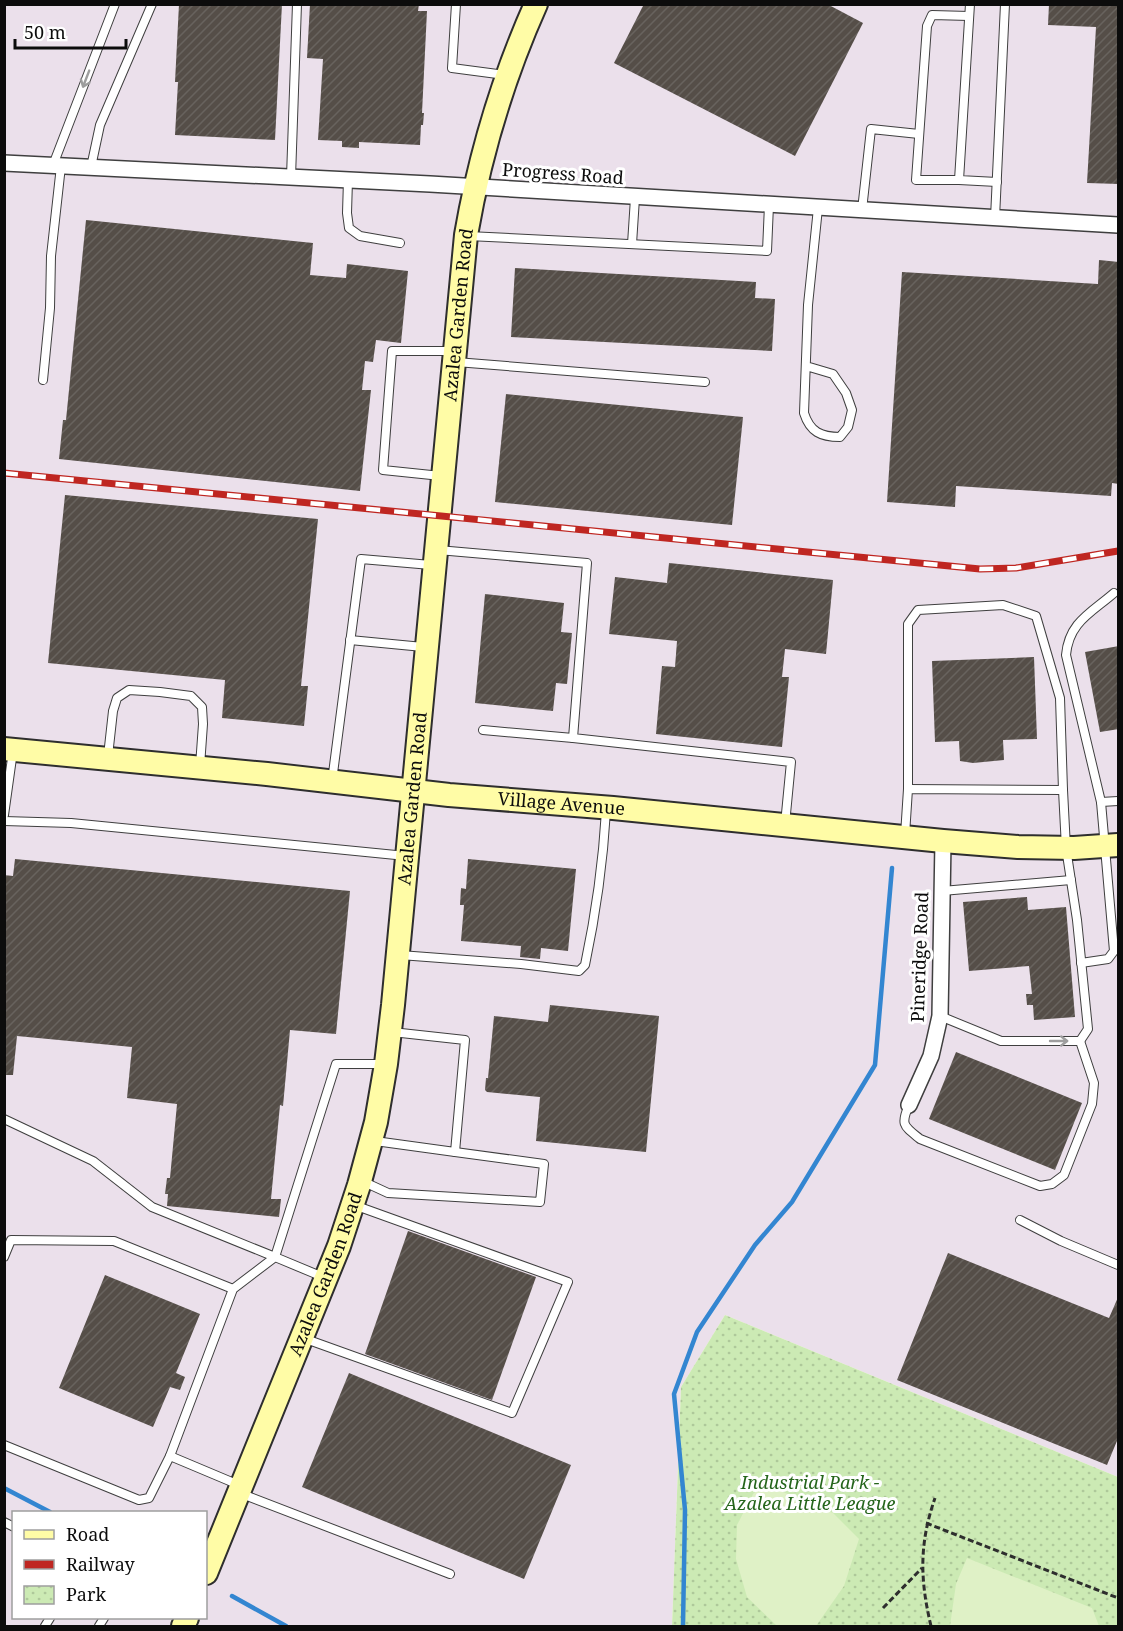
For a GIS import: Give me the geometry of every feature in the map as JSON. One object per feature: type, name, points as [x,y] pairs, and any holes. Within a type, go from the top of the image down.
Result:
[{"type":"main road","name":"Azalea Garden Road","points":[[207,1570],[326,1278],[360,1181],[371,1140],[390,1032],[466,236],[489,128],[506,75],[536,4]]},
{"type":"main road","name":"Village Avenue","points":[[9,749],[413,791],[943,841],[1018,847],[1066,848],[1112,845]]},
{"type":"street","name":"Progress Road","points":[[4,163],[348,180],[1119,225]]},
{"type":"street","name":"Pineridge Road","points":[[909,1105],[931,1056],[940,1016],[943,841]]},
{"type":"lane","points":[[44,380],[57,166],[115,4]]},
{"type":"lane","points":[[91,167],[100,125],[152,4]]},
{"type":"lane","points":[[291,177],[297,4]]},
{"type":"lane","points":[[456,4],[452,68],[506,75]]},
{"type":"lane","points":[[959,180],[969,4]]},
{"type":"lane","points":[[995,218],[1005,4]]},
{"type":"lane","points":[[969,16],[932,15],[927,26],[916,180],[997,182]]},
{"type":"lane","points":[[862,210],[871,129],[919,134]]},
{"type":"lane","points":[[348,180],[347,213],[350,228],[360,236],[400,243]]},
{"type":"lane","points":[[632,244],[635,198]]},
{"type":"lane","points":[[466,236],[767,251],[769,205]]},
{"type":"lane","points":[[806,366],[833,374],[846,393],[852,410],[848,427],[840,437],[827,437],[817,433],[808,425],[804,413],[808,305],[818,208]]},
{"type":"lane","points":[[444,477],[384,470],[392,351],[705,382]]},
{"type":"lane","points":[[332,782],[361,559],[436,557],[587,563],[573,738]]},
{"type":"lane","points":[[1081,963],[1108,959],[1114,951],[1112,845],[1066,655],[1068,640],[1074,627],[1114,593]]},
{"type":"lane","points":[[905,837],[908,789],[908,624],[918,610],[1003,605],[1036,616],[1060,698],[1066,848],[1088,1029],[1080,1041]]},
{"type":"lane","points":[[350,640],[428,648]]},
{"type":"lane","points":[[107,759],[113,711],[117,698],[129,690],[160,692],[191,696],[201,707],[203,724],[200,768]]},
{"type":"lane","points":[[483,730],[791,762],[785,825]]},
{"type":"lane","points":[[4,815],[9,749]]},
{"type":"lane","points":[[908,789],[1063,790]]},
{"type":"lane","points":[[1101,802],[1119,801]]},
{"type":"lane","points":[[398,955],[521,964],[579,971],[585,965],[597,911],[604,859],[606,808]]},
{"type":"lane","points":[[4,820],[83,825],[407,856]]},
{"type":"lane","points":[[942,891],[1071,880]]},
{"type":"lane","points":[[940,1016],[1001,1041],[1080,1041]]},
{"type":"lane","points":[[390,1032],[465,1040],[455,1152]]},
{"type":"lane","points":[[909,1105],[903,1118],[905,1126],[920,1139],[1040,1186],[1052,1184],[1064,1175],[1092,1104],[1094,1083],[1080,1041]]},
{"type":"lane","points":[[4,1445],[139,1500],[149,1498],[170,1456],[233,1289],[275,1257],[336,1064],[386,1064]]},
{"type":"lane","points":[[4,1119],[93,1161],[152,1207],[326,1278]]},
{"type":"lane","points":[[360,1181],[388,1193],[540,1202],[544,1164],[371,1140]]},
{"type":"lane","points":[[302,1337],[512,1413],[568,1282],[352,1205]]},
{"type":"lane","points":[[1020,1220],[1061,1241],[1119,1265]]},
{"type":"lane","points":[[4,1257],[11,1240],[114,1241],[233,1289]]},
{"type":"lane","points":[[170,1456],[239,1489],[450,1574]]},
{"type":"path","points":[[931,1626],[924,1594],[922,1568],[926,1523],[935,1498]]},
{"type":"path","points":[[926,1523],[1119,1598]]},
{"type":"path","points":[[883,1608],[922,1568]]},
{"type":"shaded area","points":[[5,5],[1118,5],[1118,1477],[725,1315],[681,1387],[672,1626],[5,1626]]},
{"type":"green space","name":"Industrial Park - Azalea Little League","points":[[725,1315],[1118,1477],[1118,1626],[672,1626],[681,1387]]},
{"type":"green space","points":[[764,1484],[833,1513],[859,1539],[844,1586],[816,1626],[777,1626],[747,1597],[736,1559],[737,1525],[753,1494]]},
{"type":"green space","points":[[967,1558],[1092,1608],[1099,1626],[950,1626],[956,1584]]},
{"type":"building","points":[[179,4],[282,4],[275,140],[175,135]]},
{"type":"building","points":[[310,4],[419,4],[418,11],[427,11],[422,113],[424,113],[420,145],[359,142],[359,148],[342,147],[342,141],[318,140],[323,59],[307,58]]},
{"type":"building","points":[[644,4],[827,4],[863,23],[795,156],[614,63]]},
{"type":"building","points":[[1049,4],[1119,4],[1119,184],[1087,183],[1096,27],[1048,25]]},
{"type":"building","points":[[86,220],[313,243],[310,275],[346,278],[347,264],[408,271],[401,343],[376,340],[373,362],[365,361],[362,390],[371,390],[360,491],[59,459],[63,420],[66,420]]},
{"type":"building","points":[[1099,260],[1119,262],[1119,484],[1112,483],[1111,496],[956,486],[955,507],[887,502],[902,272],[1098,284]]},
{"type":"building","points":[[515,268],[756,282],[755,298],[775,299],[772,351],[511,337]]},
{"type":"building","points":[[506,394],[743,417],[732,525],[495,502]]},
{"type":"building","points":[[65,495],[318,519],[301,686],[308,686],[304,726],[222,718],[225,680],[48,663]]},
{"type":"building","points":[[669,563],[833,580],[826,654],[785,649],[782,677],[789,677],[782,747],[656,734],[662,666],[675,667],[677,641],[609,634],[615,577],[667,583]]},
{"type":"building","points":[[485,594],[564,603],[561,632],[572,633],[567,684],[556,683],[553,711],[475,703]]},
{"type":"building","points":[[1119,646],[1119,729],[1100,732],[1085,652]]},
{"type":"building","points":[[1034,657],[1037,739],[1003,740],[1004,760],[973,763],[960,761],[959,741],[935,742],[932,661]]},
{"type":"building","points":[[15,859],[350,891],[336,1034],[290,1030],[271,1199],[281,1199],[279,1217],[167,1206],[168,1194],[165,1194],[167,1178],[170,1178],[177,1104],[127,1098],[132,1047],[17,1036],[13,1075],[4,1075],[4,875],[13,876]]},
{"type":"building","points":[[468,859],[576,869],[568,951],[541,948],[540,959],[520,957],[521,946],[461,941],[464,905],[460,905],[461,888],[466,889]]},
{"type":"building","points":[[1027,897],[1028,910],[1066,907],[1075,1017],[1034,1020],[1033,1005],[1027,1005],[1026,994],[1032,994],[1029,966],[969,971],[963,902]]},
{"type":"building","points":[[550,1005],[659,1016],[646,1152],[536,1141],[540,1097],[485,1090],[494,1016],[548,1022]]},
{"type":"building","points":[[956,1052],[1082,1103],[1055,1170],[929,1119]]},
{"type":"building","points":[[408,1231],[536,1277],[492,1400],[365,1354]]},
{"type":"building","points":[[948,1253],[1109,1318],[1119,1295],[1119,1436],[1107,1465],[897,1380]]},
{"type":"building","points":[[105,1275],[200,1314],[176,1373],[185,1377],[180,1390],[170,1387],[153,1427],[59,1388]]},
{"type":"building","points":[[349,1373],[571,1465],[524,1579],[302,1487]]},
{"type":"waterway","points":[[683,1626],[685,1510],[674,1394],[697,1332],[755,1245],[792,1202],[875,1065],[892,868]]},
{"type":"waterway","points":[[4,1488],[48,1511]]},
{"type":"waterway","points":[[232,1596],[286,1626]]},
{"type":"railway","points":[[4,473],[980,569],[1016,568],[1118,551]]}]
